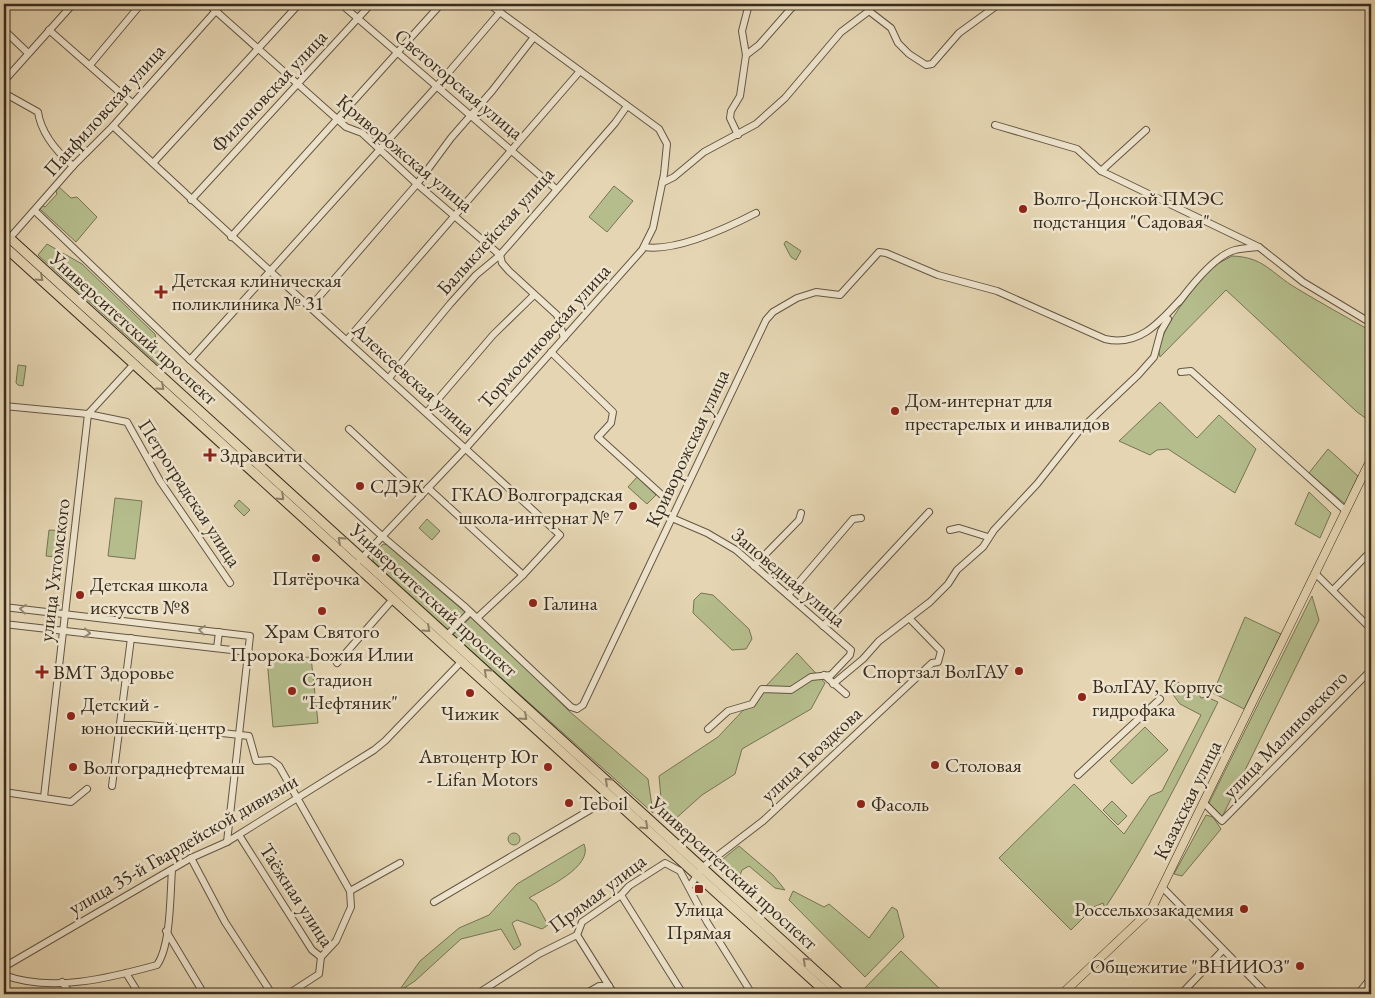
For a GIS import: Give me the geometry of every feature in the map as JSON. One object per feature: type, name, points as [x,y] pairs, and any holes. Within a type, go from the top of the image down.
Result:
[{"type":"highway","name":"Университетский проспект","points":[[5,242],[134,364],[358,562],[447,635],[703,866],[828,994]]},
{"type":"highway","name":"Университетский проспект","points":[[5,242],[358,562],[393,599],[697,874],[779,944],[842,994]]},
{"type":"main road","name":"Казахская улица","points":[[1062,994],[1140,923],[1151,910],[1371,459]]},
{"type":"street","points":[[4,81],[73,4]]},
{"type":"street","points":[[90,65],[141,4]]},
{"type":"street","name":"Криворожская улица","points":[[208,4],[337,120],[346,127],[362,133],[417,184],[500,255],[502,264],[557,315],[564,338]]},
{"type":"street","name":"Панфиловская улица","points":[[5,242],[35,211],[73,166],[113,126],[222,4]]},
{"type":"street","points":[[153,164],[299,4]]},
{"type":"street","name":"Светогорская улица","points":[[341,4],[556,189]]},
{"type":"street","name":"Филоновская улица","points":[[191,200],[371,4]]},
{"type":"street","points":[[231,237],[441,4]]},
{"type":"street","points":[[489,4],[627,106]]},
{"type":"street","points":[[738,135],[730,118],[731,111],[740,96],[746,55],[742,31],[749,4]]},
{"type":"street","points":[[746,55],[759,45],[795,4]]},
{"type":"street","points":[[662,183],[704,152],[756,124],[785,98],[841,32],[869,11],[873,4]]},
{"type":"street","points":[[869,11],[891,28],[898,43],[909,54],[926,65],[932,64],[959,33],[999,4]]},
{"type":"street","points":[[190,360],[272,272],[500,12]]},
{"type":"street","points":[[4,30],[28,53]]},
{"type":"street","points":[[50,30],[132,103]]},
{"type":"street","points":[[311,306],[417,184],[451,138],[534,37]]},
{"type":"street","points":[[348,340],[580,71]]},
{"type":"street","points":[[4,93],[38,112],[40,124],[55,149],[73,166]]},
{"type":"street","name":"Тормосиновская улица","points":[[358,562],[466,448],[644,247],[653,228],[667,152],[665,136],[659,129],[627,106]]},
{"type":"street","name":"Балыклейская улица","points":[[389,378],[450,304],[476,275],[500,255],[615,123],[627,106]]},
{"type":"street","points":[[995,125],[1077,149],[1101,170],[1259,248],[1303,282],[1371,323]]},
{"type":"street","name":"Алексеевская улица","points":[[113,126],[231,237],[311,306],[560,535],[523,575]]},
{"type":"street","points":[[1101,170],[1146,130]]},
{"type":"street","name":"Университетский проспект","points":[[35,211],[190,360],[383,537],[477,618],[571,707]]},
{"type":"street","points":[[644,247],[664,248],[722,230],[756,213]]},
{"type":"street","points":[[833,684],[863,659],[879,640],[930,602],[948,584],[956,570],[983,547],[988,537],[1058,459],[1079,431],[1138,375],[1154,357],[1164,323],[1181,300],[1216,260],[1236,250],[1259,248]]},
{"type":"street","name":"Криворожская улица","points":[[571,707],[577,709],[583,705],[766,320],[773,312],[797,298],[816,292],[837,295],[844,293],[879,252],[886,253],[938,275],[996,291],[1084,330],[1118,342],[1131,340],[1158,324],[1181,300]]},
{"type":"street","points":[[427,412],[493,335],[534,295]]},
{"type":"street","points":[[552,352],[612,412],[611,423],[598,437],[663,496]]},
{"type":"street","points":[[88,414],[134,364]]},
{"type":"street","points":[[1181,372],[1191,371],[1346,511]]},
{"type":"street","name":"Петроградская улица","points":[[4,406],[88,414],[127,422],[160,481],[230,583]]},
{"type":"street","name":"улица Ухтомского","points":[[44,797],[88,414]]},
{"type":"street","points":[[349,429],[421,496]]},
{"type":"street","points":[[428,488],[523,575],[477,618]]},
{"type":"street","points":[[823,626],[929,512]]},
{"type":"street","points":[[754,566],[798,520],[801,513]]},
{"type":"street","name":"Заповедная улица","points":[[672,518],[726,543],[851,650],[850,655],[831,675],[824,675]]},
{"type":"street","points":[[788,595],[853,520],[861,518]]},
{"type":"street","points":[[950,530],[959,528],[988,537]]},
{"type":"street","points":[[1333,590],[1371,551]]},
{"type":"street","points":[[1316,574],[1370,626]]},
{"type":"street","points":[[337,663],[393,599]]},
{"type":"street","points":[[4,607],[250,636],[227,842]]},
{"type":"street","points":[[447,635],[470,612]]},
{"type":"street","name":"улица Гвоздкова","points":[[689,887],[703,866],[761,822],[932,663],[938,662],[941,651],[909,618]]},
{"type":"street","points":[[4,624],[248,652]]},
{"type":"street","points":[[217,648],[219,632]]},
{"type":"street","points":[[112,786],[131,638]]},
{"type":"street","name":"улица 35-й Гвардейской дивизии","points":[[4,967],[191,858],[239,835],[385,742],[462,661]]},
{"type":"street","name":"улица Малиновского","points":[[1204,803],[1222,821],[1371,670]]},
{"type":"street","points":[[708,729],[728,711],[752,704],[762,689],[791,690],[811,677],[824,675],[846,694]]},
{"type":"street","points":[[1078,775],[1160,699]]},
{"type":"street","points":[[120,725],[150,725],[250,736],[252,754],[256,761],[271,760],[279,766],[350,891],[351,907],[336,940],[321,957]]},
{"type":"street","points":[[4,792],[71,802],[87,789]]},
{"type":"street","points":[[434,902],[595,807],[624,807]]},
{"type":"street","name":"Таёжная улица","points":[[239,835],[312,950],[321,957],[320,974],[288,994]]},
{"type":"street","points":[[191,858],[225,922],[272,994]]},
{"type":"street","points":[[350,891],[400,862]]},
{"type":"street","name":"Прямая улица","points":[[477,994],[539,954],[577,935],[582,922],[621,895],[629,886],[665,863],[675,867],[684,876],[689,887]]},
{"type":"street","points":[[4,975],[34,982],[62,982],[111,978],[157,965],[162,958],[172,870]]},
{"type":"street","points":[[689,887],[706,922],[752,994]]},
{"type":"street","points":[[1163,888],[1222,951],[1267,994]]},
{"type":"street","points":[[621,895],[682,994]]},
{"type":"street","points":[[166,931],[204,994]]},
{"type":"street","points":[[577,935],[614,994]]},
{"type":"street","points":[[1180,994],[1222,951]]},
{"type":"street","points":[[126,973],[139,994]]},
{"type":"street","points":[[1358,994],[1371,978]]},
{"type":"street","points":[[62,982],[70,994]]},
{"type":"street","points":[[585,994],[599,986],[609,986]]},
{"type":"green space","points":[[614,186],[633,201],[607,232],[589,217]]},
{"type":"green space","points":[[59,187],[71,198],[77,197],[97,217],[76,242],[40,209],[43,206],[45,207],[57,194],[56,191]]},
{"type":"green space","points":[[786,241],[801,251],[796,260],[791,257],[784,244]]},
{"type":"green space","points":[[47,244],[82,264],[155,334],[162,368],[38,255]]},
{"type":"green space","points":[[1232,256],[1252,259],[1260,263],[1296,288],[1371,331],[1371,422],[1357,412],[1226,290],[1160,357],[1159,348],[1163,337],[1178,310],[1212,268]]},
{"type":"green space","points":[[18,365],[26,366],[23,386],[16,383]]},
{"type":"green space","points":[[1160,402],[1197,438],[1219,415],[1256,449],[1235,493],[1168,449],[1157,450],[1150,455],[1119,441]]},
{"type":"green space","points":[[1328,449],[1358,476],[1345,504],[1309,473]]},
{"type":"green space","points":[[637,477],[656,495],[647,504],[628,487]]},
{"type":"green space","points":[[1309,492],[1331,513],[1320,538],[1295,524]]},
{"type":"green space","points":[[115,498],[142,501],[135,559],[108,556]]},
{"type":"green space","points":[[239,500],[250,510],[244,516],[234,506]]},
{"type":"green space","points":[[427,519],[440,531],[432,540],[419,528]]},
{"type":"green space","points":[[49,530],[65,531],[63,558],[46,556]]},
{"type":"green space","points":[[383,544],[387,545],[466,613],[448,631],[373,561],[373,556]]},
{"type":"green space","points":[[701,593],[713,595],[749,629],[752,639],[746,649],[732,650],[693,613],[694,600]]},
{"type":"green space","points":[[1312,596],[1319,620],[1222,817],[1209,803]]},
{"type":"green space","points":[[472,616],[569,711],[648,779],[653,813],[453,635]]},
{"type":"green space","points":[[1245,617],[1281,634],[1244,709],[1213,693]]},
{"type":"green space","points":[[797,653],[825,683],[811,709],[742,749],[735,774],[702,795],[674,820],[662,809],[659,776],[718,737]]},
{"type":"green space","name":"Стадион \"Нефтяник\"","points":[[311,657],[318,723],[273,727],[267,659]]},
{"type":"green space","points":[[1168,678],[1197,691],[1201,698],[1207,697],[1218,702],[1150,833],[1105,908],[1103,903],[1094,907],[1071,930],[999,858],[1074,784],[1124,834],[1150,796],[1162,791],[1201,715],[1180,704],[1165,684]]},
{"type":"green space","points":[[1145,727],[1168,750],[1132,784],[1110,761]]},
{"type":"green space","points":[[1112,801],[1127,816],[1118,825],[1103,810]]},
{"type":"green space","points":[[1206,815],[1213,817],[1221,829],[1182,876],[1174,874]]},
{"type":"green space","points":[[514,833],[520,839],[514,845],[508,839]]},
{"type":"green space","points":[[584,844],[585,853],[582,861],[575,869],[556,883],[529,898],[536,903],[548,925],[542,929],[517,920],[512,923],[521,945],[514,950],[501,929],[461,939],[415,981],[398,992],[420,961],[459,928],[489,915],[517,884]]},
{"type":"green space","points":[[739,846],[773,875],[785,890],[775,888],[749,866],[742,870],[736,886],[714,866]]},
{"type":"green space","points":[[793,891],[824,907],[829,904],[869,938],[892,907],[897,910],[904,937],[865,977],[789,900]]},
{"type":"green space","points":[[901,951],[945,994],[859,994]]},
{"type":"place","name":"Волго-Донской ПМЭС подстанция \"Садовая\"","points":[[1023,209]]},
{"type":"place","name":"Детская клиническая поликлиника № 31","points":[[161,292]]},
{"type":"place","name":"Дом-интернат для престарелых и инвалидов","points":[[895,411]]},
{"type":"place","name":"Здравсити","points":[[210,455]]},
{"type":"place","name":"СДЭК","points":[[360,486]]},
{"type":"place","name":"ГКАО Волгоградская школа-интернат № 7","points":[[633,506]]},
{"type":"place","name":"Пятёрочка","points":[[316,558]]},
{"type":"place","name":"Детская школа искусств №8","points":[[80,595]]},
{"type":"place","name":"Галина","points":[[533,603]]},
{"type":"place","name":"Храм Святого Пророка Божия Илии","points":[[322,611]]},
{"type":"place","name":"Спортзал ВолГАУ","points":[[1019,671]]},
{"type":"place","name":"ВМТ Здоровье","points":[[42,672]]},
{"type":"place","name":"Стадион \"Нефтяник\"","points":[[292,691]]},
{"type":"place","name":"Чижик","points":[[470,693]]},
{"type":"place","name":"ВолГАУ, Корпус гидрофака","points":[[1082,697]]},
{"type":"place","name":"Детский - юношеский центр","points":[[71,716]]},
{"type":"place","name":"Столовая","points":[[935,765]]},
{"type":"place","name":"Волгограднефтемаш","points":[[73,767]]},
{"type":"place","name":"Автоцентр Юг - Lifan Motors","points":[[548,767]]},
{"type":"place","name":"Teboil","points":[[569,803]]},
{"type":"place","name":"Фасоль","points":[[861,804]]},
{"type":"place","name":"Улица Прямая","points":[[699,889]]},
{"type":"place","name":"Россельхозакадемия","points":[[1244,909]]},
{"type":"place","name":"Общежитие \"ВНИИОЗ\"","points":[[1300,966]]}]
